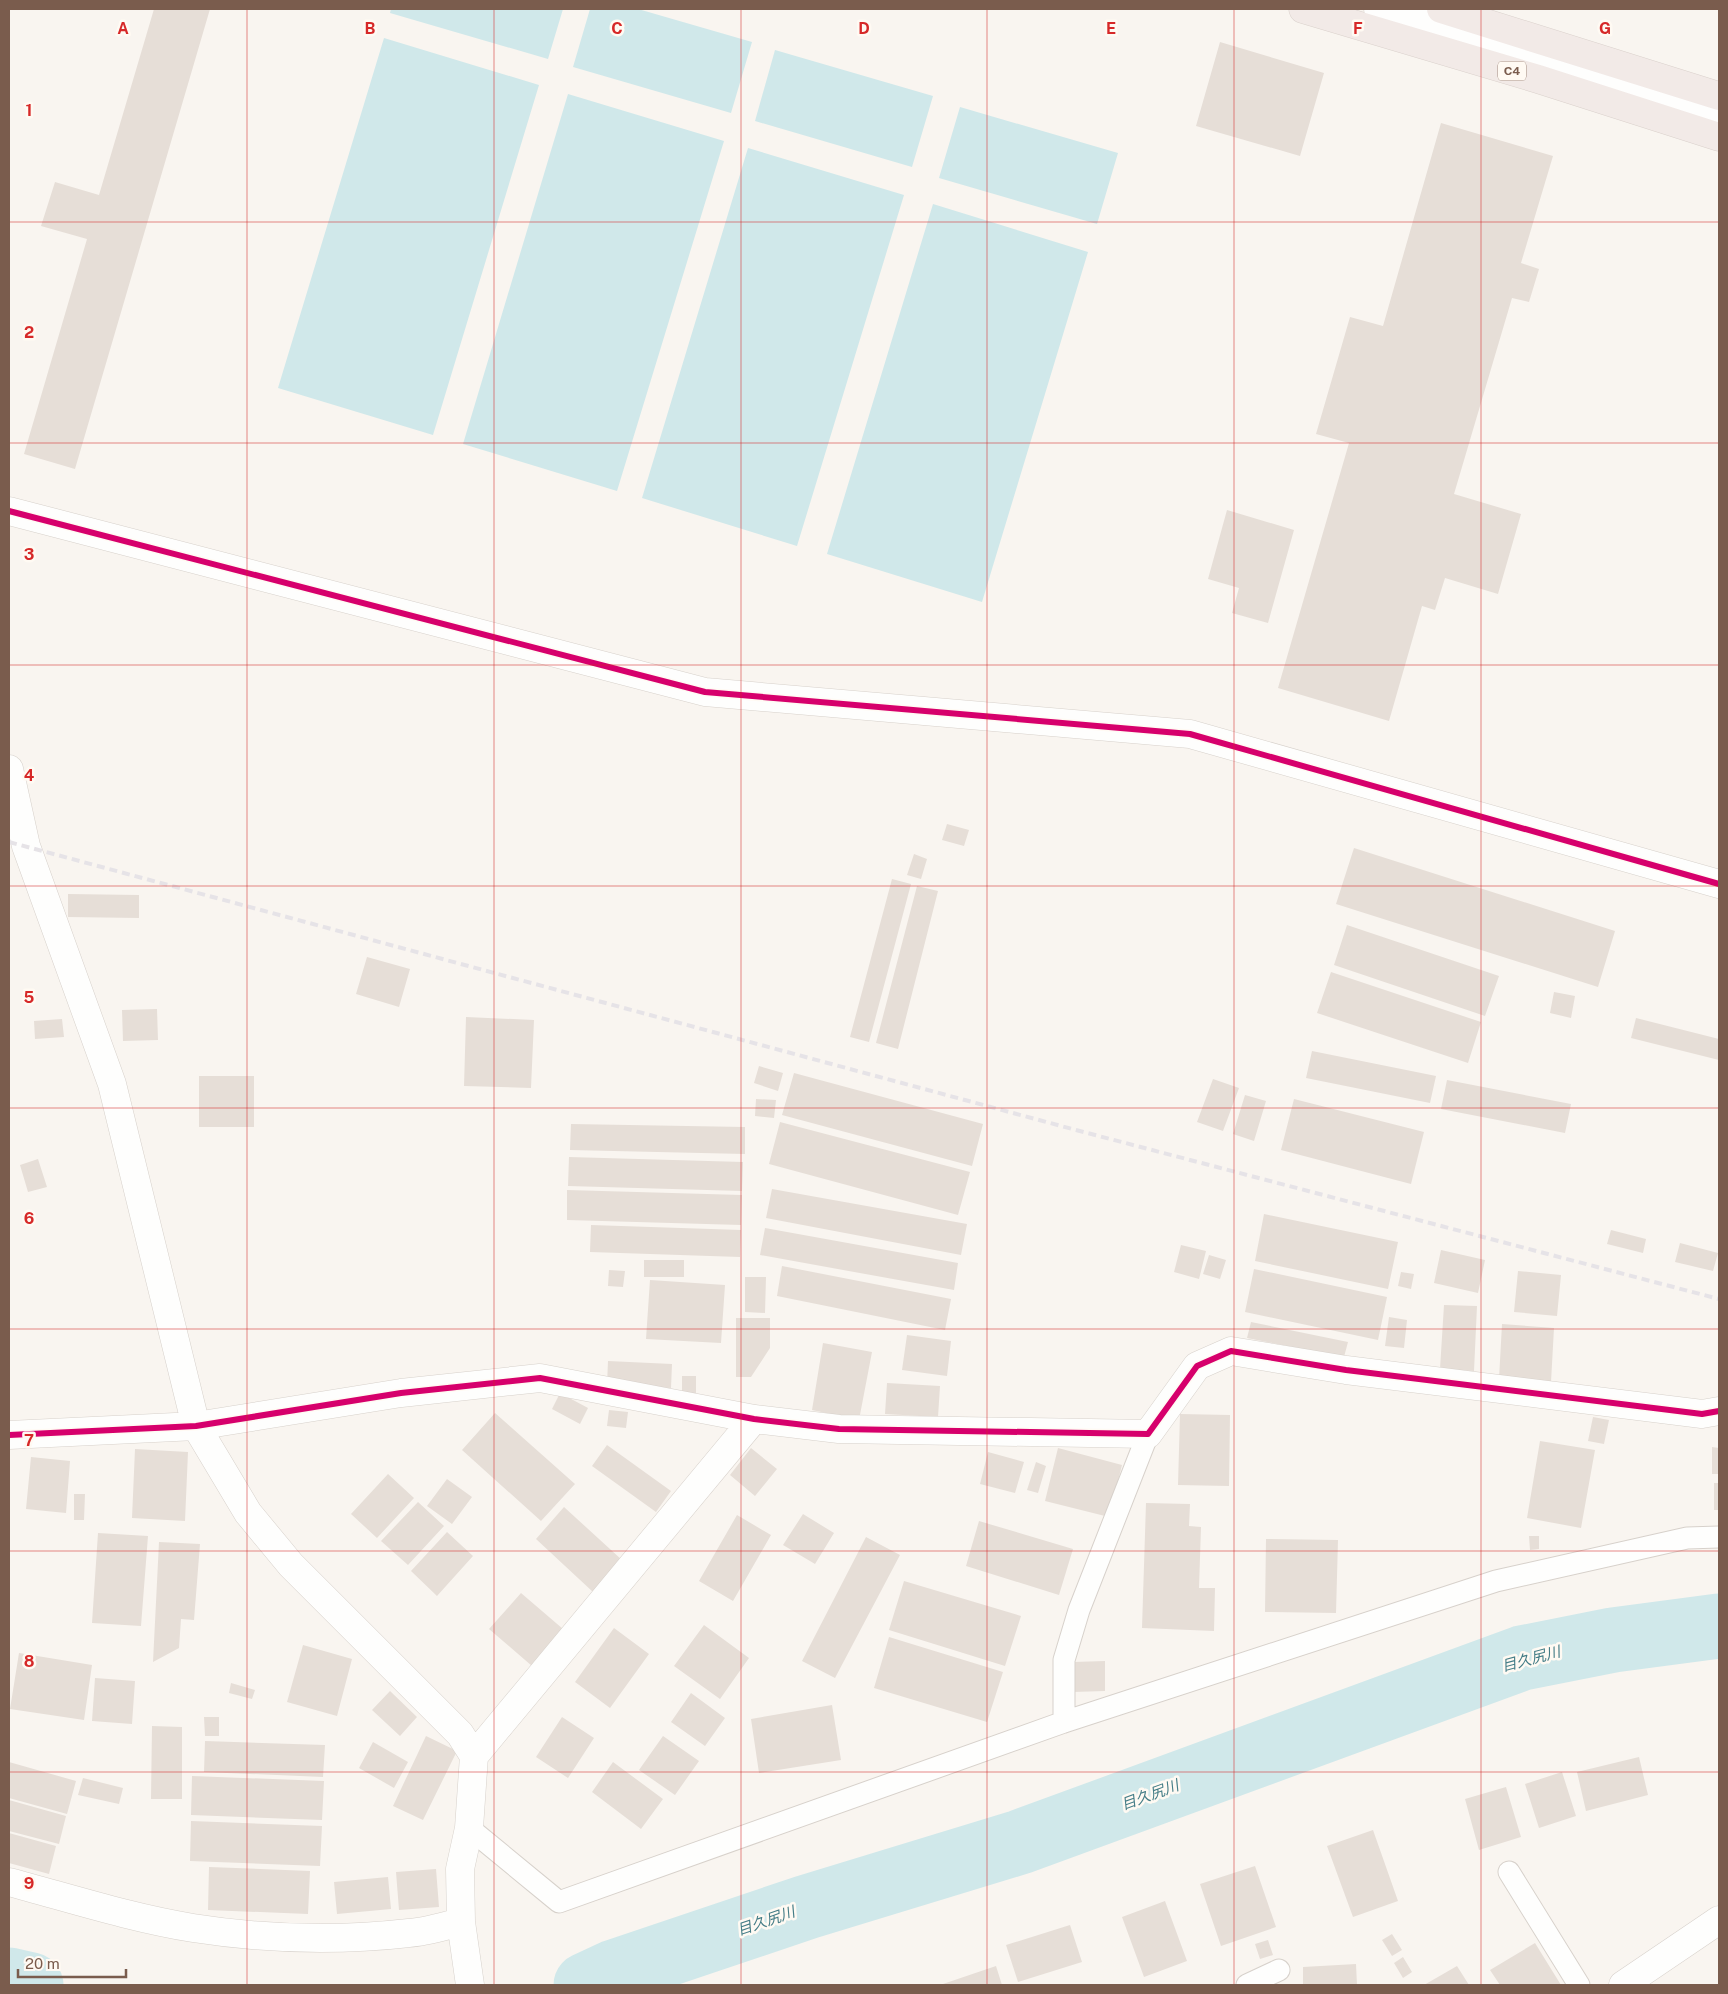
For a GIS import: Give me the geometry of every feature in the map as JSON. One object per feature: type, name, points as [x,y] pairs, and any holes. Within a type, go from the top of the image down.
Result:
[{"type":"highway","name":"C4","points":[[1303,9],[1538,79],[1719,136]]},
{"type":"highway","points":[[1441,9],[1719,96]]},
{"type":"street","points":[[1378,9],[1565,65],[1719,116]]},
{"type":"street","points":[[9,511],[705,692],[1190,734],[1719,884]]},
{"type":"street","points":[[9,769],[26,846],[112,1084],[196,1426],[248,1512],[290,1565],[460,1734],[474,1756]]},
{"type":"street","points":[[9,1435],[196,1426],[401,1393],[540,1378],[754,1419],[839,1429],[1148,1434],[1198,1366],[1231,1351],[1346,1370],[1692,1413],[1702,1414],[1719,1411]]},
{"type":"street","points":[[470,1985],[461,1922],[460,1869],[469,1828],[474,1756],[754,1419]]},
{"type":"street","points":[[9,1882],[193,1928],[231,1932],[308,1937],[365,1936],[411,1933],[461,1922]]},
{"type":"street","points":[[1623,1985],[1719,1920]]},
{"type":"lane","points":[[1064,1722],[1064,1660],[1079,1610],[1148,1434]]},
{"type":"lane","points":[[469,1828],[559,1902],[1064,1722],[1496,1581],[1687,1538],[1719,1537]]},
{"type":"lane","points":[[1509,1872],[1579,1985]]},
{"type":"lane","points":[[1247,1985],[1279,1970]]},
{"type":"water","points":[[391,9],[563,9],[548,59],[390,13]]},
{"type":"water","points":[[590,9],[638,9],[752,42],[731,113],[573,67]]},
{"type":"water","points":[[384,38],[539,85],[433,435],[278,388]]},
{"type":"water","points":[[775,50],[933,96],[912,167],[755,121]]},
{"type":"water","points":[[568,94],[724,141],[617,491],[463,444]]},
{"type":"water","points":[[960,107],[1118,153],[1097,224],[939,178]]},
{"type":"water","points":[[748,148],[904,195],[797,546],[642,498]]},
{"type":"water","points":[[933,204],[1088,252],[982,602],[827,554]]},
{"type":"building","points":[[154,9],[210,9],[75,469],[24,454],[87,239],[41,226],[55,182],[99,195]]},
{"type":"building","points":[[1220,42],[1324,73],[1300,156],[1196,126]]},
{"type":"building","points":[[1441,123],[1553,156],[1521,263],[1539,269],[1529,302],[1512,298],[1454,494],[1521,514],[1498,594],[1445,578],[1435,610],[1422,606],[1389,721],[1278,688],[1349,443],[1316,434],[1350,317],[1383,326]]},
{"type":"building","points":[[1227,510],[1294,530],[1268,623],[1232,613],[1239,588],[1208,579]]},
{"type":"building","points":[[947,824],[969,830],[964,846],[942,840]]},
{"type":"building","points":[[1354,848],[1615,931],[1598,987],[1336,904]]},
{"type":"building","points":[[914,854],[927,859],[921,879],[907,875]]},
{"type":"building","points":[[892,879],[911,884],[869,1042],[850,1037]]},
{"type":"building","points":[[917,886],[938,891],[898,1049],[876,1043]]},
{"type":"building","points":[[68,894],[139,895],[139,918],[68,917]]},
{"type":"building","points":[[1347,925],[1499,976],[1485,1016],[1334,965]]},
{"type":"building","points":[[367,957],[410,969],[399,1007],[356,994]]},
{"type":"building","points":[[1331,972],[1481,1022],[1468,1063],[1317,1013]]},
{"type":"building","points":[[1554,992],[1575,996],[1571,1018],[1550,1013]]},
{"type":"building","points":[[157,1009],[158,1040],[123,1041],[122,1010]]},
{"type":"building","points":[[466,1017],[534,1020],[531,1088],[464,1086]]},
{"type":"building","points":[[1636,1018],[1719,1039],[1719,1060],[1631,1038]]},
{"type":"building","points":[[62,1019],[64,1037],[35,1039],[34,1021]]},
{"type":"building","points":[[1312,1051],[1436,1076],[1430,1103],[1306,1078]]},
{"type":"building","points":[[759,1066],[783,1073],[778,1091],[754,1083]]},
{"type":"building","points":[[794,1073],[983,1124],[972,1166],[782,1115]]},
{"type":"building","points":[[199,1076],[254,1076],[254,1127],[199,1127]]},
{"type":"building","points":[[1213,1079],[1239,1088],[1223,1131],[1197,1122]]},
{"type":"building","points":[[1447,1080],[1571,1104],[1565,1133],[1441,1109]]},
{"type":"building","points":[[1245,1095],[1266,1101],[1254,1141],[1233,1134]]},
{"type":"building","points":[[756,1099],[776,1100],[774,1118],[755,1116]]},
{"type":"building","points":[[1294,1099],[1424,1132],[1411,1184],[1281,1150]]},
{"type":"building","points":[[780,1122],[970,1172],[958,1215],[769,1164]]},
{"type":"building","points":[[571,1124],[745,1127],[745,1154],[570,1150]]},
{"type":"building","points":[[569,1157],[743,1162],[742,1191],[568,1186]]},
{"type":"building","points":[[38,1159],[47,1187],[28,1192],[20,1165]]},
{"type":"building","points":[[772,1189],[967,1224],[961,1255],[766,1218]]},
{"type":"building","points":[[567,1190],[742,1195],[741,1225],[567,1220]]},
{"type":"building","points":[[1264,1214],[1398,1242],[1388,1289],[1255,1261]]},
{"type":"building","points":[[591,1225],[741,1230],[740,1257],[590,1252]]},
{"type":"building","points":[[765,1228],[958,1263],[954,1290],[760,1255]]},
{"type":"building","points":[[1611,1230],[1646,1239],[1643,1253],[1607,1244]]},
{"type":"building","points":[[1680,1243],[1718,1253],[1713,1271],[1675,1262]]},
{"type":"building","points":[[1181,1245],[1206,1251],[1199,1279],[1174,1272]]},
{"type":"building","points":[[1441,1250],[1485,1260],[1478,1293],[1434,1283]]},
{"type":"building","points":[[1209,1255],[1226,1260],[1220,1279],[1203,1274]]},
{"type":"building","points":[[644,1260],[684,1260],[684,1277],[644,1277]]},
{"type":"building","points":[[782,1266],[951,1299],[945,1330],[777,1296]]},
{"type":"building","points":[[1254,1269],[1387,1297],[1378,1340],[1245,1312]]},
{"type":"building","points":[[609,1270],[625,1271],[623,1287],[608,1286]]},
{"type":"building","points":[[1518,1271],[1561,1275],[1557,1316],[1514,1312]]},
{"type":"building","points":[[1401,1272],[1414,1274],[1411,1289],[1398,1286]]},
{"type":"building","points":[[745,1277],[766,1277],[765,1313],[745,1312]]},
{"type":"building","points":[[650,1280],[725,1285],[721,1343],[646,1339]]},
{"type":"building","points":[[1444,1305],[1477,1306],[1474,1371],[1440,1369]]},
{"type":"building","points":[[1389,1317],[1407,1320],[1404,1348],[1385,1346]]},
{"type":"building","points":[[736,1318],[770,1318],[770,1348],[751,1377],[736,1377]]},
{"type":"building","points":[[1251,1322],[1348,1342],[1344,1357],[1247,1338]]},
{"type":"building","points":[[1502,1324],[1554,1328],[1551,1382],[1499,1379]]},
{"type":"building","points":[[907,1335],[951,1341],[947,1376],[902,1370]]},
{"type":"building","points":[[823,1343],[872,1352],[859,1420],[812,1410]]},
{"type":"building","points":[[608,1361],[672,1364],[671,1388],[607,1385]]},
{"type":"building","points":[[682,1376],[696,1376],[696,1400],[682,1400]]},
{"type":"building","points":[[887,1383],[940,1386],[938,1417],[885,1414]]},
{"type":"building","points":[[560,1393],[588,1408],[580,1424],[552,1409]]},
{"type":"building","points":[[609,1410],[628,1412],[626,1428],[607,1426]]},
{"type":"building","points":[[495,1413],[575,1484],[541,1521],[462,1450]]},
{"type":"building","points":[[1180,1414],[1230,1415],[1229,1486],[1178,1485]]},
{"type":"building","points":[[1593,1417],[1609,1420],[1604,1444],[1588,1441]]},
{"type":"building","points":[[1540,1441],[1595,1450],[1581,1528],[1527,1518]]},
{"type":"building","points":[[607,1445],[671,1491],[656,1512],[592,1466]]},
{"type":"building","points":[[1712,1447],[1719,1448],[1719,1474],[1712,1474]]},
{"type":"building","points":[[751,1448],[777,1469],[755,1496],[730,1475]]},
{"type":"building","points":[[1058,1448],[1122,1465],[1109,1517],[1045,1501]]},
{"type":"building","points":[[135,1449],[188,1452],[185,1521],[132,1518]]},
{"type":"building","points":[[988,1452],[1024,1462],[1015,1493],[980,1484]]},
{"type":"building","points":[[31,1457],[70,1461],[66,1513],[26,1509]]},
{"type":"building","points":[[1036,1462],[1046,1466],[1038,1493],[1027,1490]]},
{"type":"building","points":[[388,1474],[414,1498],[377,1538],[351,1514]]},
{"type":"building","points":[[447,1479],[472,1497],[452,1524],[427,1506]]},
{"type":"building","points":[[1714,1483],[1719,1483],[1719,1510],[1714,1510]]},
{"type":"building","points":[[74,1494],[85,1494],[84,1520],[74,1520]]},
{"type":"building","points":[[418,1502],[444,1526],[408,1565],[381,1541]]},
{"type":"building","points":[[1146,1503],[1190,1504],[1189,1526],[1201,1527],[1199,1588],[1215,1588],[1214,1631],[1142,1628]]},
{"type":"building","points":[[564,1507],[622,1560],[593,1592],[536,1539]]},
{"type":"building","points":[[803,1514],[834,1533],[815,1564],[783,1545]]},
{"type":"building","points":[[737,1515],[771,1535],[733,1601],[699,1581]]},
{"type":"building","points":[[979,1521],[1073,1549],[1059,1595],[966,1566]]},
{"type":"building","points":[[447,1532],[473,1556],[437,1596],[411,1571]]},
{"type":"building","points":[[98,1533],[148,1536],[141,1626],[92,1623]]},
{"type":"building","points":[[1529,1536],[1539,1536],[1539,1549],[1530,1550]]},
{"type":"building","points":[[866,1537],[900,1555],[835,1678],[802,1661]]},
{"type":"building","points":[[1266,1539],[1338,1540],[1336,1613],[1265,1612]]},
{"type":"building","points":[[159,1542],[200,1544],[194,1620],[181,1619],[179,1648],[153,1662]]},
{"type":"building","points":[[904,1581],[1021,1616],[1005,1666],[889,1630]]},
{"type":"building","points":[[521,1593],[563,1629],[532,1666],[489,1629]]},
{"type":"building","points":[[704,1625],[749,1658],[720,1699],[674,1666]]},
{"type":"building","points":[[614,1628],[649,1654],[610,1708],[575,1682]]},
{"type":"building","points":[[889,1637],[1003,1672],[987,1722],[874,1688]]},
{"type":"building","points":[[303,1645],[352,1659],[337,1716],[287,1702]]},
{"type":"building","points":[[19,1653],[92,1665],[84,1720],[10,1709]]},
{"type":"building","points":[[1105,1661],[1105,1691],[1073,1692],[1073,1662]]},
{"type":"building","points":[[95,1678],[135,1681],[132,1724],[92,1721]]},
{"type":"building","points":[[231,1683],[255,1690],[252,1699],[229,1693]]},
{"type":"building","points":[[390,1691],[417,1717],[400,1736],[372,1710]]},
{"type":"building","points":[[691,1693],[725,1718],[705,1746],[671,1722]]},
{"type":"building","points":[[832,1705],[841,1760],[759,1773],[751,1719]]},
{"type":"building","points":[[204,1717],[219,1717],[219,1736],[205,1736]]},
{"type":"building","points":[[562,1717],[594,1738],[568,1778],[536,1757]]},
{"type":"building","points":[[152,1726],[182,1727],[182,1799],[151,1799]]},
{"type":"building","points":[[426,1736],[457,1751],[423,1820],[393,1806]]},
{"type":"building","points":[[663,1736],[699,1761],[675,1795],[639,1770]]},
{"type":"building","points":[[205,1741],[325,1745],[323,1777],[204,1772]]},
{"type":"building","points":[[373,1742],[408,1762],[394,1788],[359,1768]]},
{"type":"building","points":[[1639,1757],[1648,1795],[1586,1811],[1577,1772]]},
{"type":"building","points":[[9,1762],[76,1781],[67,1814],[9,1798]]},
{"type":"building","points":[[613,1762],[663,1799],[641,1829],[592,1792]]},
{"type":"building","points":[[1562,1772],[1576,1816],[1539,1828],[1525,1784]]},
{"type":"building","points":[[192,1776],[324,1781],[322,1820],[191,1815]]},
{"type":"building","points":[[83,1778],[123,1788],[119,1804],[78,1795]]},
{"type":"building","points":[[1506,1787],[1521,1837],[1479,1850],[1465,1799]]},
{"type":"building","points":[[9,1800],[66,1816],[59,1844],[9,1831]]},
{"type":"building","points":[[191,1821],[322,1826],[320,1866],[190,1861]]},
{"type":"building","points":[[1373,1830],[1398,1901],[1353,1917],[1327,1846]]},
{"type":"building","points":[[9,1833],[56,1846],[49,1874],[9,1863]]},
{"type":"building","points":[[1255,1866],[1276,1927],[1221,1946],[1200,1884]]},
{"type":"building","points":[[209,1867],[310,1871],[308,1914],[208,1910]]},
{"type":"building","points":[[436,1869],[439,1907],[399,1910],[396,1872]]},
{"type":"building","points":[[388,1877],[391,1909],[337,1914],[334,1882]]},
{"type":"building","points":[[1165,1901],[1187,1961],[1144,1977],[1122,1917]]},
{"type":"building","points":[[1070,1925],[1082,1962],[1018,1982],[1006,1945]]},
{"type":"building","points":[[1392,1934],[1402,1950],[1392,1956],[1382,1940]]},
{"type":"building","points":[[1268,1940],[1273,1955],[1260,1959],[1255,1944]]},
{"type":"building","points":[[1535,1943],[1561,1985],[1500,1985],[1490,1970]]},
{"type":"building","points":[[1403,1957],[1412,1972],[1403,1978],[1394,1963]]},
{"type":"building","points":[[1356,1964],[1357,1985],[1303,1985],[1303,1967]]},
{"type":"building","points":[[996,1966],[1002,1985],[940,1985]]},
{"type":"building","points":[[1457,1966],[1469,1985],[1424,1985]]},
{"type":"waterway","name":"目久尻川","points":[[586,1985],[614,1972],[807,1907],[1020,1842],[1522,1658],[1613,1640],[1719,1626]]},
{"type":"waterway","name":"目久尻川","points":[[9,1980],[31,1985]]},
{"type":"railway","points":[[9,842],[1076,1130],[1719,1299]]},
{"type":"cycle path","points":[[9,511],[705,692],[1190,734],[1719,884]]},
{"type":"cycle path","points":[[9,1435],[196,1426],[401,1393],[540,1378],[754,1419],[839,1429],[1148,1434],[1197,1366],[1231,1351],[1346,1370],[1702,1414],[1719,1411]]}]
